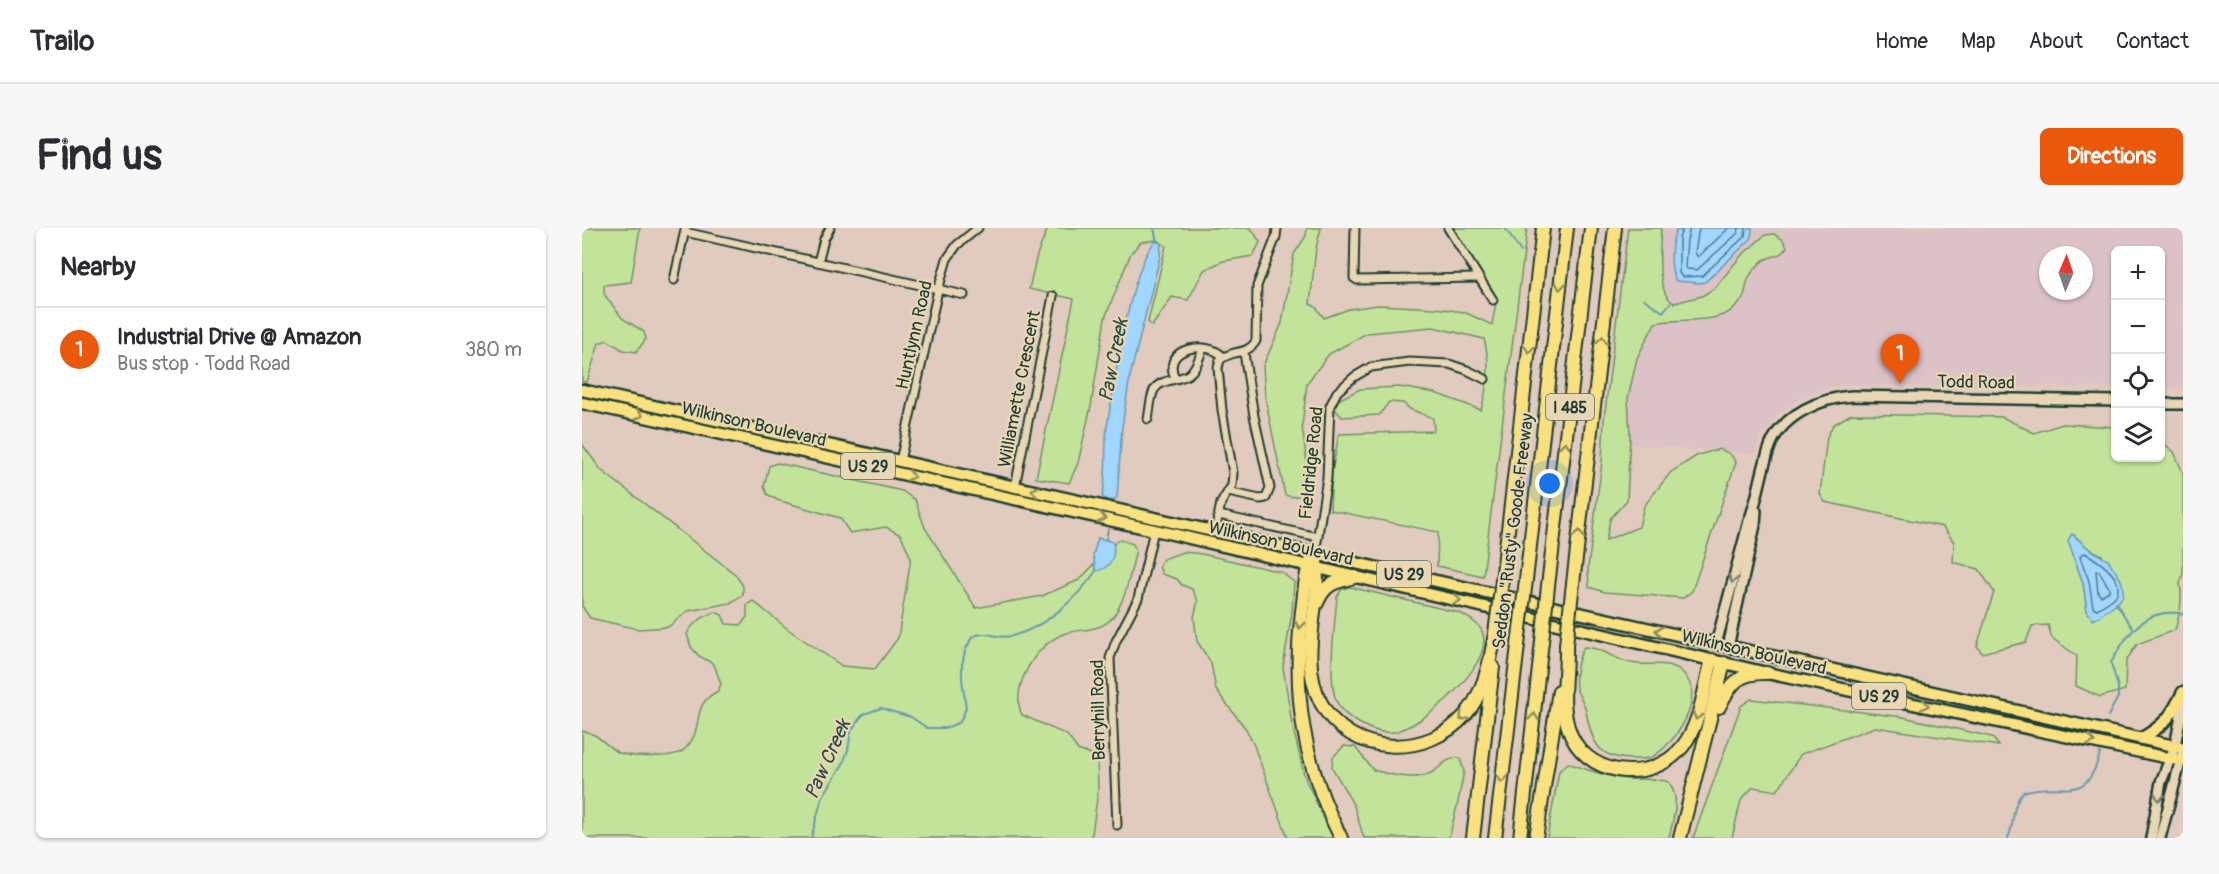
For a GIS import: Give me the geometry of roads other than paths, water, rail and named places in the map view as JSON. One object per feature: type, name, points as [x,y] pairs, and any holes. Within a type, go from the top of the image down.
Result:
[{"type":"highway","points":[[1312,568],[1314,610],[1310,655],[1317,694],[1339,724],[1360,738],[1376,744],[1394,746],[1413,745],[1437,737],[1457,723],[1475,702],[1494,639],[1543,228]]},
{"type":"highway","name":"Seddon \"Rusty\" Goode Freeway","points":[[1495,838],[1567,228]]},
{"type":"highway","name":"I 485","points":[[1520,838],[1591,228]]},
{"type":"highway","points":[[1536,838],[1566,645],[1615,228]]},
{"type":"highway","points":[[1315,554],[1298,653],[1300,714],[1315,778],[1328,813],[1341,838]]},
{"type":"highway","points":[[1314,610],[1323,590],[1330,584],[1355,578]]},
{"type":"highway","points":[[1473,838],[1494,665],[1494,639]]},
{"type":"highway","points":[[1566,645],[1565,710],[1572,738],[1587,756],[1597,763],[1624,772],[1641,771],[1662,764],[1682,747],[1695,723],[1718,661]]},
{"type":"highway","points":[[1680,838],[1710,724],[1718,661]]},
{"type":"highway","points":[[1710,724],[1725,695],[1738,678],[1755,672],[1767,673]]},
{"type":"main road","name":"Wilkinson Boulevard","points":[[582,390],[900,461],[975,484],[1154,530],[1767,673],[2179,754]]},
{"type":"main road","name":"Wilkinson Boulevard","points":[[582,403],[975,484],[1015,487],[2142,738],[2179,754]]},
{"type":"main road","points":[[1154,530],[1161,526],[1236,541],[1277,545]]},
{"type":"main road","points":[[1716,644],[1718,661]]},
{"type":"main road","points":[[1718,661],[1728,647]]},
{"type":"main road","points":[[2142,738],[2160,728],[2174,711],[2183,692]]},
{"type":"street","points":[[818,262],[824,239],[830,228]]},
{"type":"street","name":"Huntlynn Road","points":[[900,461],[947,259],[952,251],[978,228]]},
{"type":"street","points":[[1215,532],[1221,503],[1232,485],[1233,473],[1218,368],[1223,357],[1231,353],[1244,352],[1252,348],[1256,341],[1257,286],[1276,237],[1277,228]]},
{"type":"street","points":[[1355,228],[1353,270],[1354,278],[1357,280],[1478,278]]},
{"type":"street","points":[[1448,228],[1493,300]]},
{"type":"street","points":[[674,280],[685,230],[964,295]]},
{"type":"street","name":"Williamette Crescent","points":[[1015,487],[1053,296]]},
{"type":"street","points":[[1175,378],[1171,370],[1174,357],[1181,351],[1190,348],[1213,350],[1220,352],[1223,357]]},
{"type":"street","points":[[1148,418],[1153,392],[1157,387],[1175,378],[1188,375],[1203,349]]},
{"type":"street","points":[[1228,492],[1260,499],[1266,498],[1270,488],[1254,416],[1244,352]]},
{"type":"street","name":"Fieldridge Road","points":[[1315,554],[1327,478],[1330,406],[1337,392],[1354,377],[1371,367],[1409,362],[1449,364],[1467,369],[1485,379]]},
{"type":"street","name":"Todd Road","points":[[1716,644],[1767,457],[1776,436],[1798,414],[1825,401],[1852,396],[2111,401]]},
{"type":"street","points":[[2165,398],[2183,398]]},
{"type":"street","points":[[2165,404],[2183,404]]},
{"type":"street","name":"Todd Road","points":[[1728,647],[1755,525],[1756,503]]},
{"type":"street","points":[[1219,515],[1318,537]]},
{"type":"street","name":"Berryhill Road","points":[[1118,825],[1110,658],[1116,641],[1138,599],[1154,530]]},
{"type":"street","points":[[2160,838],[2179,754],[2183,705]]},
{"type":"street","points":[[2151,838],[2161,782],[2179,754]]},
{"type":"water","points":[[1692,228],[1752,228],[1751,239],[1705,282],[1676,281],[1671,264],[1674,236],[1676,231]]},
{"type":"water","points":[[1157,240],[1161,244],[1160,257],[1130,376],[1122,427],[1117,498],[1109,500],[1102,496],[1105,479],[1106,435],[1124,328],[1139,272],[1148,252]]},
{"type":"water","points":[[2072,534],[2088,548],[2109,561],[2123,587],[2123,596],[2117,604],[2093,620],[2087,611],[2083,583],[2068,540]]},
{"type":"water","points":[[1098,538],[1113,542],[1114,552],[1109,565],[1096,571],[1093,555]]},
{"type":"waterway","name":"Paw Creek","points":[[1154,228],[1157,242]]},
{"type":"waterway","points":[[1505,228],[1521,252]]},
{"type":"waterway","points":[[1644,299],[1663,312],[1670,303]]},
{"type":"waterway","name":"Paw Creek","points":[[1106,540],[1108,529]]},
{"type":"waterway","name":"Paw Creek","points":[[811,838],[822,798],[843,764],[851,731],[864,714],[881,708],[911,717],[927,728],[946,728],[960,722],[966,708],[962,665],[965,651],[972,637],[982,634],[1007,637],[1036,626],[1070,601],[1096,571]]},
{"type":"waterway","points":[[2116,603],[2133,629]]},
{"type":"waterway","points":[[2108,716],[2118,697],[2118,687],[2111,663],[2124,642],[2148,618],[2159,614],[2183,614]]},
{"type":"waterway","points":[[2008,838],[2015,808],[2023,792],[2080,786],[2088,780],[2100,753]]},
{"type":"place","name":"Industrial Drive @ Amazon","points":[[1900,384]]}]
